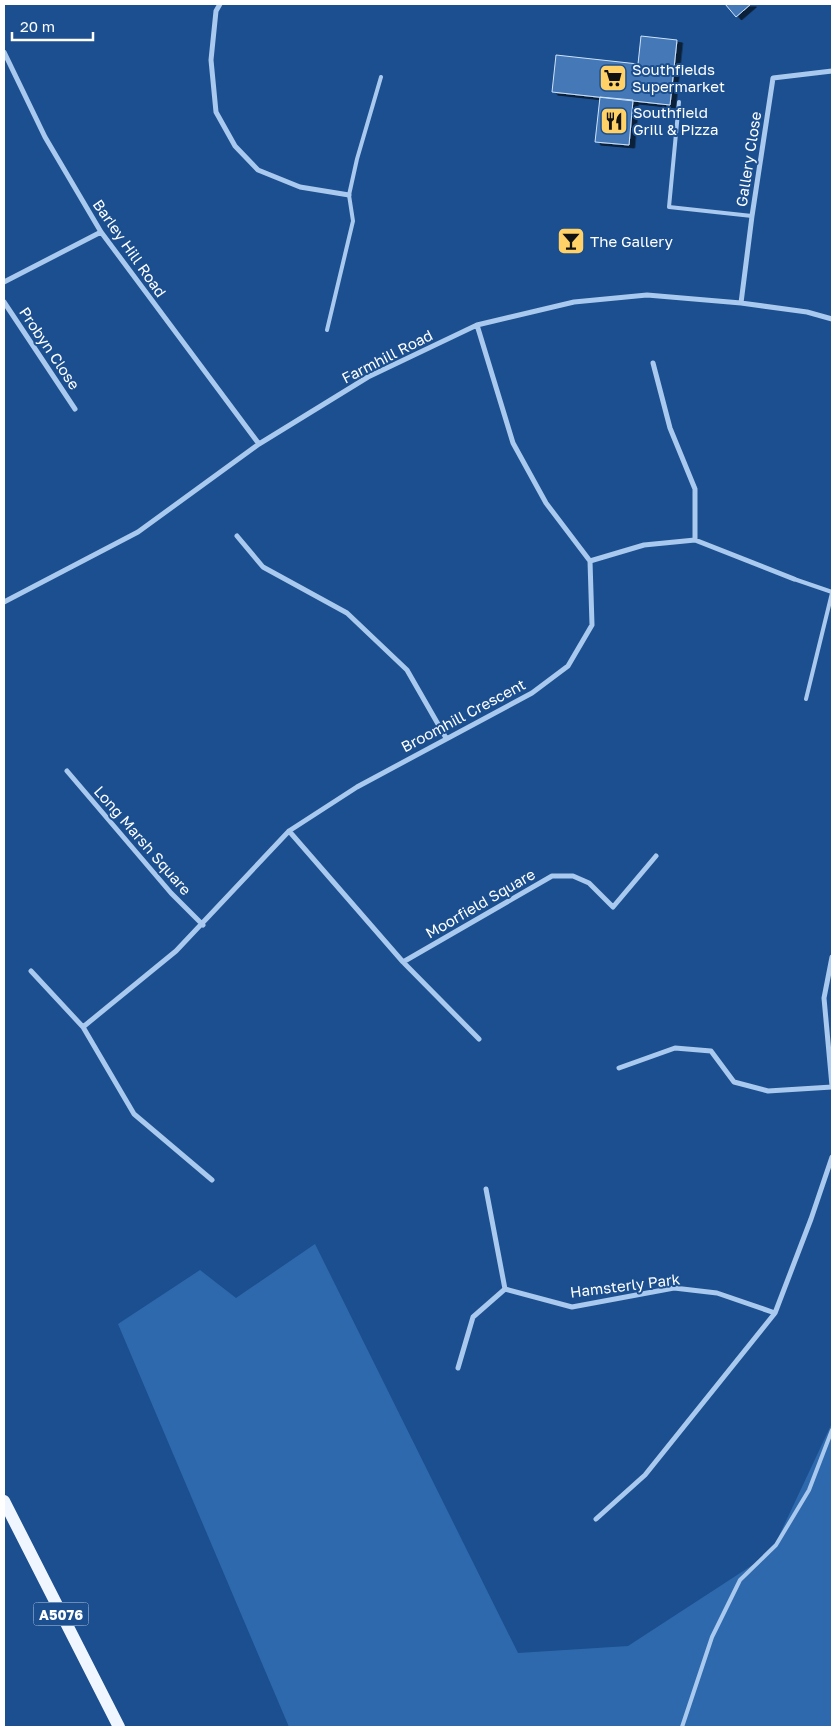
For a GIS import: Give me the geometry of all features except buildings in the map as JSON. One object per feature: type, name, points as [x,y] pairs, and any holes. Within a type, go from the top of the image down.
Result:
[{"type":"main road","name":"A5076","points":[[4,1501],[119,1727]]},
{"type":"street","points":[[220,4],[216,11],[211,60],[216,112],[235,146],[258,170],[300,187],[349,196]]},
{"type":"street","name":"Barley Hill Road","points":[[4,52],[45,137],[101,232],[259,444]]},
{"type":"street","name":"Gallery Close","points":[[741,303],[773,78],[832,71]]},
{"type":"street","points":[[4,282],[101,232]]},
{"type":"street","name":"Farmhill Road","points":[[4,602],[138,532],[259,444],[368,377],[477,325],[574,302],[647,295],[741,303],[807,312],[832,320]]},
{"type":"street","name":"Probyn Close","points":[[4,302],[75,409]]},
{"type":"street","points":[[477,325],[514,443],[546,503],[590,561],[644,545],[695,540],[794,579]]},
{"type":"street","points":[[653,363],[670,428],[695,489],[695,540]]},
{"type":"street","points":[[237,536],[263,567],[347,613],[407,670],[446,738]]},
{"type":"street","name":"Broomhill Crescent","points":[[83,1027],[176,952],[290,831],[357,787],[532,693],[568,666],[592,625],[590,561]]},
{"type":"street","name":"Long Marsh Square","points":[[66,771],[171,893],[203,925]]},
{"type":"street","points":[[290,831],[403,962],[479,1039]]},
{"type":"street","name":"Moorfield Square","points":[[403,962],[552,876],[573,876],[589,883],[613,907],[656,856]]},
{"type":"street","points":[[619,1068],[675,1048],[711,1051],[734,1082],[768,1091],[832,1086],[824,998],[832,957]]},
{"type":"street","points":[[31,971],[83,1027],[134,1114],[212,1180]]},
{"type":"street","points":[[596,1519],[645,1475],[776,1313],[832,1157]]},
{"type":"street","points":[[458,1368],[473,1317],[505,1289],[486,1189]]},
{"type":"street","name":"Hamsterly Park","points":[[505,1289],[572,1307],[674,1288],[716,1293],[776,1313]]},
{"type":"lane","points":[[327,330],[353,221],[349,196],[357,159],[382,77]]},
{"type":"lane","points":[[679,102],[669,207],[752,216]]},
{"type":"lane","points":[[794,579],[832,593],[806,699]]},
{"type":"lane","points":[[682,1727],[712,1637],[740,1580],[776,1545],[809,1490],[832,1430]]},
{"type":"shaded area","points":[[315,1244],[518,1653],[628,1646],[771,1553],[832,1423],[832,1727],[289,1727],[118,1324],[200,1270],[236,1298]]},
{"type":"place","name":"Southfields Supermarket","points":[[613,78]]},
{"type":"place","name":"Southfield Grill & Pizza","points":[[614,121]]},
{"type":"place","name":"The Gallery","points":[[571,241]]}]
